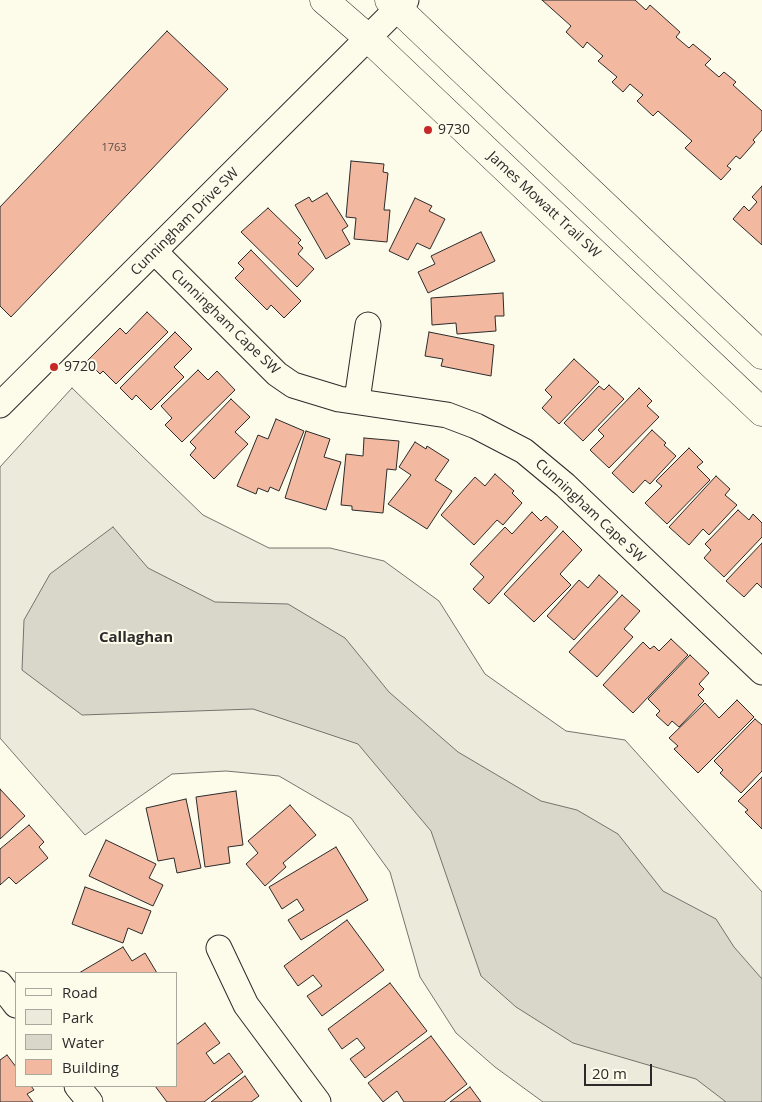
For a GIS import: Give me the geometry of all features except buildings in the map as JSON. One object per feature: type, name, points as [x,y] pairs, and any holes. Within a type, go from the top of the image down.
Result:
[{"type":"main road","name":"James Mowatt Trail SW","points":[[324,0],[368,38],[762,412]]},
{"type":"main road","points":[[398,3],[762,355]]},
{"type":"street","name":"Cunningham Drive SW","points":[[0,405],[368,38],[398,3]]},
{"type":"street","name":"Cunningham Cape SW","points":[[155,252],[277,374],[293,385],[308,391],[447,415],[476,426],[524,451],[565,485],[762,672]]},
{"type":"street","points":[[357,400],[368,326]]},
{"type":"street","points":[[219,948],[246,1005],[318,1102]]},
{"type":"street","points":[[0,984],[15,1004]]},
{"type":"street","points":[[78,1087],[90,1102]]},
{"type":"green space","points":[[72,388],[203,515],[269,548],[330,548],[384,561],[439,601],[485,674],[566,731],[625,740],[762,892],[762,1102],[543,1102],[495,1067],[456,1033],[420,977],[390,872],[351,818],[279,776],[226,771],[172,774],[85,835],[0,738],[0,467]]},
{"type":"water","points":[[113,527],[148,568],[215,602],[288,604],[345,638],[389,692],[458,752],[541,801],[577,810],[618,834],[663,891],[716,919],[734,947],[762,979],[762,1102],[726,1102],[696,1079],[573,1043],[516,1007],[481,976],[431,831],[358,744],[253,709],[82,715],[22,670],[24,620],[50,574]]},
{"type":"place","name":"9730","points":[[428,130]]},
{"type":"place","name":"9720","points":[[54,367]]},
{"type":"district","name":"Callaghan","points":[[136,638]]}]
